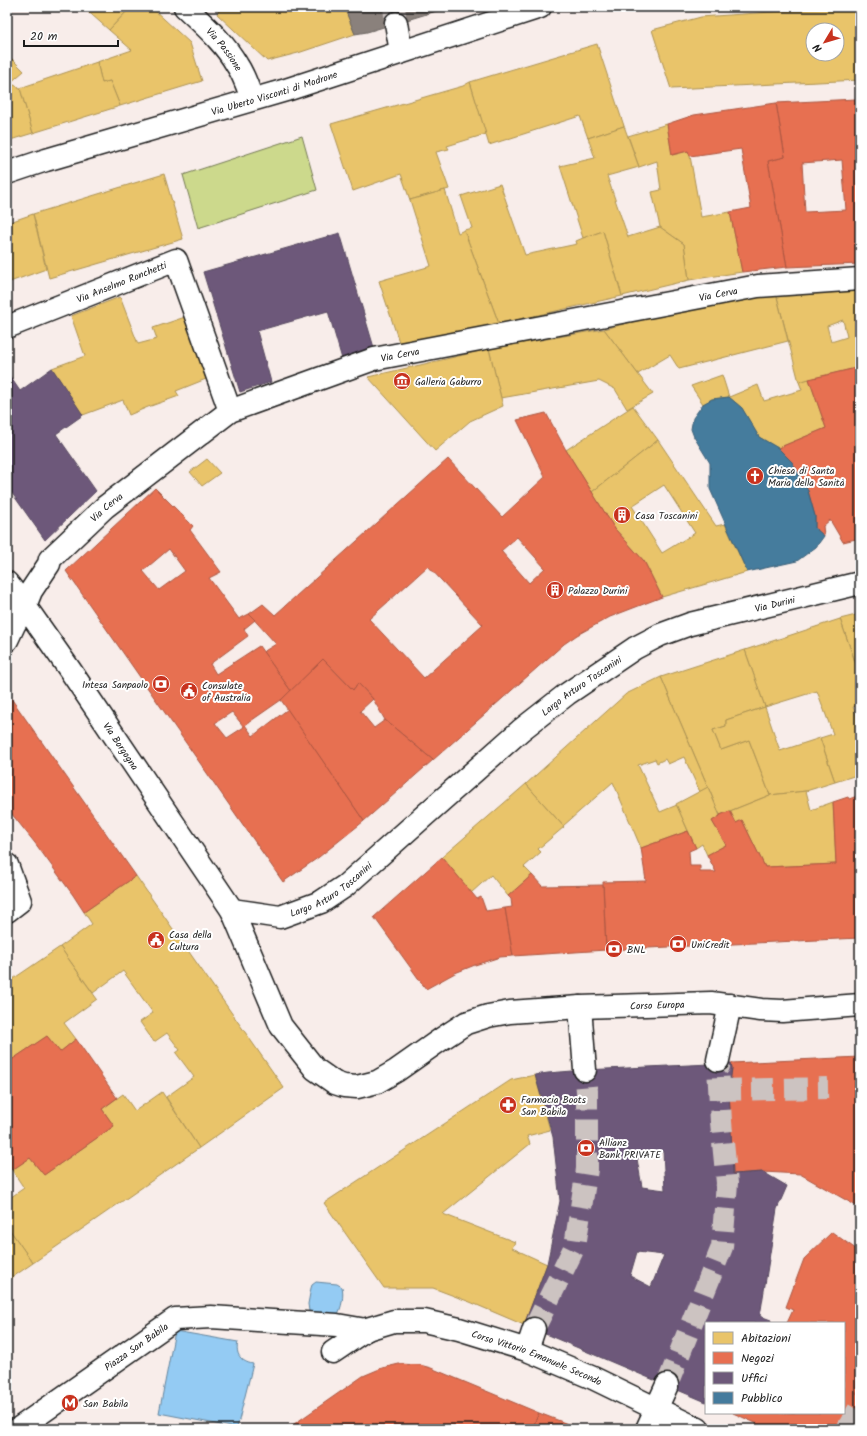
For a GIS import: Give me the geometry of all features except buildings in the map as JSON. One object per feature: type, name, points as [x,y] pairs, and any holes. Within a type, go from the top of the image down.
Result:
[{"type":"street","name":"Via Passione","points":[[184,7],[210,30],[230,54],[244,78],[252,99]]},
{"type":"street","name":"Via Uberto Visconti di Modrone","points":[[7,173],[252,99],[532,8]]},
{"type":"street","points":[[396,23],[400,52]]},
{"type":"street","name":"Via Anselmo Ronchetti","points":[[7,327],[176,260],[230,411]]},
{"type":"street","name":"Via Cerva","points":[[7,640],[25,606],[31,591],[49,564],[50,559],[105,507],[230,411],[374,359],[758,286],[860,279]]},
{"type":"street","name":"Via Borgogna","points":[[7,583],[70,670],[232,910]]},
{"type":"street","name":"Via Durini","points":[[690,624],[860,583]]},
{"type":"street","name":"Largo Arturo Toscanini","points":[[232,910],[280,917],[321,902],[345,886],[498,749],[567,694],[635,648],[660,635],[690,624]]},
{"type":"street","points":[[7,866],[20,901],[7,911]]},
{"type":"street","name":"Corso Europa","points":[[232,910],[281,1026],[315,1069],[335,1083],[344,1086],[357,1087],[377,1082],[396,1072],[466,1023],[510,1012],[580,1007],[711,1003],[761,1010],[782,1011],[860,1005]]},
{"type":"street","points":[[718,1060],[730,1005]]},
{"type":"street","points":[[580,1007],[585,1070]]},
{"type":"street","name":"Piazza San Babila","points":[[7,1418],[16,1429],[175,1319],[212,1317],[337,1325],[367,1329]]},
{"type":"street","name":"Corso Vittorio Emanuele Secondo","points":[[367,1329],[394,1321],[424,1321],[460,1329],[527,1350],[593,1378],[698,1429]]},
{"type":"street","points":[[332,1352],[367,1329]]},
{"type":"street","points":[[527,1350],[534,1329]]},
{"type":"street","points":[[647,1429],[667,1385]]},
{"type":"green space","points":[[302,136],[317,190],[198,228],[183,175]]},
{"type":"water","points":[[316,1282],[337,1284],[342,1287],[342,1301],[337,1315],[312,1313],[309,1311],[308,1304],[311,1288]]},
{"type":"water","points":[[175,1331],[238,1342],[237,1350],[240,1357],[253,1364],[237,1428],[159,1413]]},
{"type":"tunnel","points":[[394,7],[396,23]]},
{"type":"tunnel","points":[[667,1385],[722,1247],[727,1183],[721,1122],[718,1060]]},
{"type":"tunnel","points":[[534,1329],[575,1246],[587,1169],[587,1091],[585,1070]]},
{"type":"tunnel","points":[[719,1090],[828,1088]]},
{"type":"tunnel","points":[[847,1429],[860,1407]]},
{"type":"place","name":"Galleria Gaburro","points":[[402,381]]},
{"type":"place","name":"Chiesa di Santa Maria della Sanità","points":[[755,476]]},
{"type":"place","name":"Casa Toscanini","points":[[622,515]]},
{"type":"place","name":"Palazzo Durini","points":[[555,590]]},
{"type":"place","name":"Intesa Sanpaolo","points":[[161,684]]},
{"type":"place","name":"Consulate of Australia","points":[[189,691]]},
{"type":"place","name":"Casa della Cultura","points":[[156,940]]},
{"type":"place","name":"UniCredit","points":[[678,944]]},
{"type":"place","name":"BNL","points":[[614,949]]},
{"type":"place","name":"Farmacia Boots San Babila","points":[[508,1105]]},
{"type":"place","name":"Allianz Bank PRIVATE","points":[[586,1148]]},
{"type":"place","name":"San Babila","points":[[70,1403]]}]
